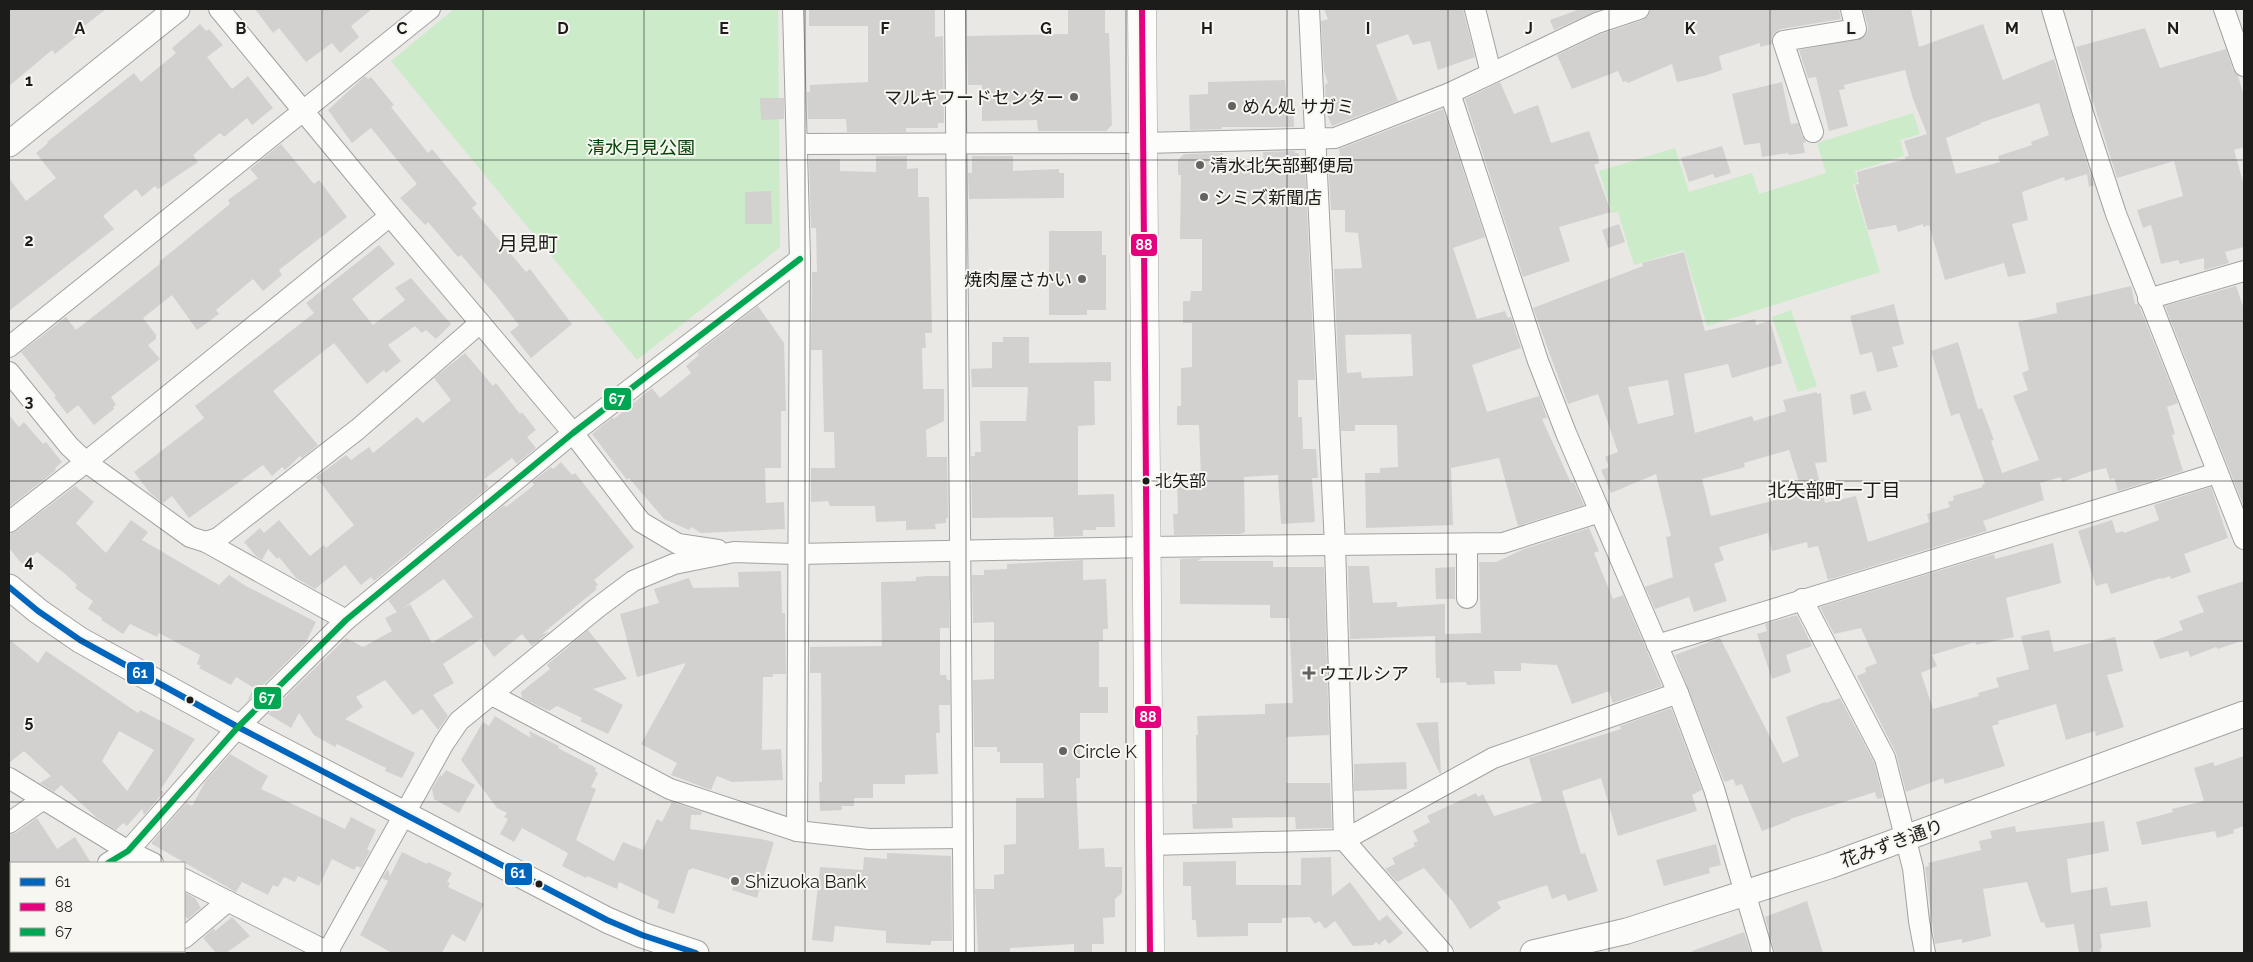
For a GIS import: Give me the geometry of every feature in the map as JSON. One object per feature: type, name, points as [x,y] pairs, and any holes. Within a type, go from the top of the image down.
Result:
[{"type":"main road","points":[[1142,9],[1150,953]]},
{"type":"street","points":[[9,144],[177,9]]},
{"type":"street","points":[[219,9],[573,433],[641,522],[678,544],[734,552],[797,554],[1148,546],[1502,543],[1600,512]]},
{"type":"street","points":[[9,347],[430,9]]},
{"type":"street","points":[[793,9],[800,259],[797,831]]},
{"type":"street","points":[[955,9],[964,953]]},
{"type":"street","points":[[1309,9],[1335,545],[1344,840],[1443,953]]},
{"type":"street","points":[[1475,9],[1491,73]]},
{"type":"street","points":[[798,144],[1144,143],[1316,140],[1334,138],[1450,93],[1542,51],[1597,23],[1639,9]]},
{"type":"street","points":[[1813,132],[1784,41],[1856,28],[1851,9]]},
{"type":"street","points":[[2052,9],[2116,214],[2244,539]]},
{"type":"street","points":[[2224,9],[2244,66]]},
{"type":"street","points":[[1450,93],[1538,361],[1600,512],[1678,693],[1714,789],[1763,953]]},
{"type":"street","points":[[9,522],[390,216]]},
{"type":"street","points":[[110,862],[128,851],[238,727],[346,620],[573,433],[800,259]]},
{"type":"street","points":[[2148,299],[2244,271]]},
{"type":"street","points":[[206,542],[218,538],[358,429],[480,323]]},
{"type":"street","points":[[9,372],[69,446],[86,462],[190,537],[206,542],[346,620]]},
{"type":"street","points":[[1657,644],[2217,473]]},
{"type":"street","points":[[1467,544],[1467,598]]},
{"type":"street","points":[[185,880],[328,953],[444,743],[459,721],[597,608],[633,581],[674,564],[734,552]]},
{"type":"street","points":[[9,586],[38,611],[80,640],[238,727],[655,947],[696,953]]},
{"type":"street","points":[[1802,599],[1885,758],[1914,868],[1919,921],[1925,953]]},
{"type":"street","points":[[1150,845],[1344,840],[1493,758],[1678,693]]},
{"type":"street","points":[[492,695],[670,789],[797,831],[869,839],[962,838]]},
{"type":"street","name":"花みずき通り","points":[[1533,953],[1627,931],[1829,866],[2244,714]]},
{"type":"street","points":[[9,778],[128,851],[151,862]]},
{"type":"street","points":[[9,822],[42,800]]},
{"type":"street","points":[[185,937],[228,901]]},
{"type":"green space","name":"清水月見公園","points":[[454,9],[778,9],[780,247],[637,360],[391,61]]},
{"type":"green space","points":[[1913,113],[1920,134],[1900,140],[1904,156],[1855,171],[1858,182],[1853,185],[1880,272],[1707,326],[1684,250],[1634,265],[1618,212],[1612,213],[1599,171],[1675,148],[1689,192],[1752,173],[1759,194],[1826,173],[1817,143]]},
{"type":"green space","points":[[1791,310],[1817,386],[1798,392],[1772,317]]},
{"type":"building","points":[[9,9],[106,9],[84,26],[86,29],[55,54],[52,50],[9,86]]},
{"type":"building","points":[[255,9],[372,9],[351,26],[359,37],[340,53],[332,43],[306,62],[279,28],[273,33]]},
{"type":"building","points":[[809,9],[935,9],[935,37],[943,36],[944,123],[938,123],[938,128],[906,128],[906,132],[847,132],[846,119],[808,119],[807,92],[810,92],[810,85],[868,82],[868,26],[809,26]]},
{"type":"building","name":"マルキフードセンター","points":[[1068,9],[1105,9],[1105,33],[1109,33],[1112,125],[1106,131],[1038,131],[1037,120],[982,121],[982,85],[968,85],[967,36],[1068,34]]},
{"type":"building","points":[[1324,9],[1463,9],[1475,57],[1438,70],[1430,41],[1413,45],[1408,34],[1376,45],[1398,101],[1332,126],[1326,112],[1325,85],[1328,83],[1324,71],[1321,21],[1328,19]]},
{"type":"building","points":[[1580,9],[1602,9],[1554,30],[1550,20]]},
{"type":"building","points":[[1651,9],[1839,9],[1841,19],[1781,29],[1775,32],[1772,37],[1772,44],[1760,47],[1760,43],[1719,56],[1722,70],[1704,76],[1677,82],[1672,64],[1628,83],[1626,81],[1623,82],[1618,71],[1572,89],[1557,55],[1601,34],[1643,20],[1648,16]]},
{"type":"building","points":[[1863,9],[1911,9],[1919,47],[1983,24],[2003,80],[2054,59],[2094,185],[2089,187],[2087,174],[2065,181],[2064,177],[2022,192],[2028,220],[2012,224],[2026,273],[2008,277],[2004,263],[1945,280],[1929,225],[1923,227],[1923,224],[1898,232],[1896,225],[1868,230],[1855,185],[1859,184],[1857,172],[1906,159],[1905,157],[1909,156],[1904,141],[1927,134],[1913,99],[1905,70],[1844,85],[1845,89],[1839,90],[1848,126],[1829,131],[1816,77],[1808,78],[1799,50],[1863,38],[1867,33],[1868,27]],"holes":[[[2039,103],[2049,135],[2031,142],[2032,145],[1998,156],[2000,162],[1956,174],[1946,138],[1980,123]]]},
{"type":"building","points":[[200,24],[206,31],[209,29],[223,45],[207,57],[232,89],[248,76],[273,108],[252,125],[247,118],[224,137],[220,133],[193,155],[198,162],[158,189],[155,186],[142,197],[136,189],[103,216],[114,229],[9,311],[9,178],[26,201],[56,178],[36,153],[47,142],[134,73],[141,82],[176,53],[172,48]]},
{"type":"building","points":[[2145,28],[2160,68],[2226,49],[2233,70],[2238,76],[2244,96],[2244,147],[2234,150],[2244,186],[2244,247],[2225,252],[2229,263],[2204,270],[2204,258],[2180,264],[2178,260],[2161,264],[2151,225],[2143,228],[2137,210],[2183,196],[2174,161],[2117,178],[2076,47]]},
{"type":"building","points":[[365,76],[368,79],[371,77],[394,105],[391,107],[428,153],[432,149],[477,204],[472,208],[526,272],[530,269],[572,324],[531,358],[510,332],[519,325],[497,297],[461,255],[458,257],[428,222],[425,225],[400,198],[417,184],[371,128],[352,143],[328,110]]},
{"type":"building","points":[[1285,80],[1287,106],[1293,106],[1294,127],[1222,127],[1222,129],[1190,130],[1189,95],[1208,94],[1208,82]]},
{"type":"building","points":[[1500,82],[1514,114],[1538,105],[1551,143],[1589,131],[1598,156],[1599,163],[1594,165],[1611,212],[1559,227],[1570,261],[1523,277],[1465,99]]},
{"type":"building","points":[[1782,82],[1791,124],[1798,123],[1806,142],[1803,143],[1805,153],[1789,155],[1788,153],[1762,157],[1760,143],[1744,145],[1732,94]]},
{"type":"building","points":[[760,98],[784,98],[784,119],[761,120]]},
{"type":"building","points":[[1443,109],[1485,237],[1453,248],[1477,319],[1505,311],[1508,318],[1511,317],[1521,348],[1472,365],[1487,412],[1539,396],[1547,418],[1542,419],[1571,483],[1574,482],[1584,505],[1518,526],[1499,458],[1451,468],[1453,525],[1366,528],[1365,473],[1380,473],[1380,468],[1398,467],[1397,425],[1355,425],[1355,431],[1341,431],[1334,269],[1362,268],[1358,233],[1345,232],[1345,210],[1331,210],[1328,160],[1340,155],[1339,149]],"holes":[[[1411,334],[1413,376],[1362,378],[1361,372],[1347,373],[1345,335]]]},
{"type":"building","points":[[281,144],[314,184],[319,180],[347,217],[279,270],[282,275],[263,291],[253,279],[216,310],[219,314],[197,330],[172,295],[143,318],[156,335],[156,339],[148,345],[160,359],[111,397],[116,405],[113,407],[114,409],[94,425],[78,405],[67,414],[54,397],[56,396],[21,352],[66,317],[76,330],[160,264],[159,262],[230,204],[228,200],[258,178],[250,169]]},
{"type":"building","points":[[1722,146],[1731,173],[1715,178],[1713,174],[1689,182],[1681,158]]},
{"type":"building","points":[[1295,151],[1295,153],[1299,153],[1299,171],[1305,169],[1315,380],[1298,380],[1298,417],[1302,417],[1303,449],[1316,449],[1318,478],[1312,478],[1315,522],[1281,524],[1278,475],[1244,477],[1245,532],[1241,534],[1174,535],[1173,514],[1178,514],[1177,478],[1201,477],[1199,425],[1177,425],[1177,406],[1181,406],[1181,368],[1192,367],[1192,323],[1183,323],[1183,301],[1190,301],[1191,291],[1202,291],[1202,239],[1180,239],[1181,175],[1178,175],[1178,160],[1184,154],[1223,153],[1223,166],[1264,165],[1263,152]]},
{"type":"building","points":[[876,156],[907,156],[907,169],[918,168],[918,197],[929,197],[932,333],[925,333],[926,348],[922,348],[923,389],[944,389],[944,421],[926,430],[927,457],[947,457],[948,518],[946,518],[946,523],[935,524],[936,529],[906,530],[906,521],[876,522],[875,506],[830,506],[828,501],[811,502],[811,468],[835,468],[834,432],[824,432],[822,350],[811,350],[812,272],[817,272],[816,228],[811,228],[809,159],[840,159],[840,171],[876,172]]},
{"type":"building","points":[[972,156],[1013,156],[1013,171],[1059,169],[1059,173],[1064,173],[1064,198],[969,199],[968,173],[972,173]]},
{"type":"building","points":[[771,191],[772,224],[745,224],[745,192]]},
{"type":"building","points":[[1619,224],[1625,242],[1608,248],[1602,230]]},
{"type":"building","points":[[1049,231],[1102,231],[1102,255],[1106,255],[1106,310],[1087,310],[1087,315],[1049,315]]},
{"type":"building","points":[[379,245],[395,264],[352,299],[373,325],[405,300],[395,288],[411,278],[451,324],[436,339],[426,330],[422,333],[415,326],[388,345],[401,361],[386,373],[384,370],[367,384],[334,343],[273,391],[318,445],[302,458],[300,456],[285,470],[282,467],[272,476],[263,465],[189,518],[172,496],[163,503],[150,493],[134,472],[204,418],[195,406],[314,313],[306,303]]},
{"type":"building","points":[[1684,252],[1705,331],[1755,319],[1756,325],[1770,321],[1782,363],[1732,378],[1728,364],[1684,374],[1695,433],[1752,416],[1754,421],[1786,411],[1783,400],[1817,392],[1817,394],[1821,393],[1827,462],[1815,463],[1825,503],[1856,496],[1868,542],[1929,522],[1927,514],[1950,507],[1948,502],[1954,500],[1953,496],[1983,487],[1982,485],[1985,484],[1959,413],[1951,416],[1931,351],[1958,342],[1978,409],[1982,408],[1994,440],[1991,441],[2002,473],[2039,460],[2013,396],[2028,390],[2022,373],[2029,370],[2018,322],[2057,313],[2056,303],[2131,286],[2135,304],[2138,304],[2140,308],[2178,403],[2167,407],[2175,434],[2172,435],[2183,471],[2118,491],[2114,478],[2110,480],[2106,468],[2062,482],[2061,477],[2040,483],[2044,500],[1983,521],[1987,531],[1828,580],[1818,546],[1808,548],[1807,542],[1772,551],[1768,533],[1719,547],[1724,560],[1714,564],[1727,601],[1694,612],[1689,597],[1655,609],[1645,587],[1673,577],[1666,537],[1671,536],[1656,474],[1611,493],[1601,470],[1609,467],[1605,457],[1618,452],[1598,394],[1568,404],[1533,308],[1643,266],[1642,263]],"holes":[[[1668,380],[1674,415],[1638,424],[1628,387]],[[1789,450],[1802,491],[1796,493],[1796,495],[1711,516],[1702,479],[1745,467],[1744,463]]]},
{"type":"building","points":[[2236,286],[2244,309],[2244,507],[2165,306]]},
{"type":"building","points":[[1894,304],[1904,344],[1892,347],[1898,367],[1877,372],[1872,352],[1860,355],[1850,316]]},
{"type":"building","points":[[758,306],[784,343],[786,411],[781,411],[781,468],[765,468],[766,503],[784,502],[785,529],[701,533],[691,527],[689,530],[664,519],[629,478],[627,480],[592,434],[652,388],[660,398],[691,373],[686,366],[699,355],[697,353]]},
{"type":"building","points":[[1003,337],[1029,337],[1029,363],[1111,362],[1111,381],[1094,381],[1095,425],[1078,426],[1078,495],[1114,494],[1115,527],[1096,527],[1096,530],[1083,530],[1083,536],[1054,537],[1053,517],[972,518],[971,456],[975,456],[975,452],[981,452],[980,421],[1026,421],[1028,387],[972,387],[971,369],[992,368],[992,342],[1003,342]]},
{"type":"building","points":[[465,353],[493,386],[496,383],[520,414],[522,412],[536,430],[527,437],[536,448],[517,464],[512,458],[483,480],[489,487],[374,581],[371,577],[361,585],[345,565],[315,589],[296,578],[279,557],[277,559],[268,549],[262,560],[256,556],[244,542],[260,528],[264,533],[279,520],[310,556],[324,545],[326,548],[354,525],[316,477],[346,455],[351,460],[369,447],[373,453],[417,417],[423,423],[451,400],[434,378]]},
{"type":"building","points":[[1865,391],[1872,410],[1853,415],[1850,395]]},
{"type":"building","points":[[9,415],[19,427],[24,422],[43,444],[46,442],[62,462],[55,468],[56,470],[9,507]]},
{"type":"building","points":[[561,462],[572,475],[575,473],[634,547],[594,580],[598,585],[595,587],[597,589],[542,634],[549,632],[532,646],[522,634],[494,657],[481,639],[443,664],[454,683],[433,695],[448,716],[438,730],[422,709],[413,715],[385,680],[356,697],[363,707],[345,719],[415,753],[402,778],[385,771],[386,768],[337,744],[335,747],[314,735],[299,713],[291,728],[268,714],[346,638],[363,647],[392,631],[385,618],[397,612],[388,600],[504,505],[506,507],[534,485],[532,482],[551,467],[553,469]],"holes":[[[444,579],[473,617],[432,643],[410,604],[399,611]]]},
{"type":"building","points":[[75,486],[94,502],[76,523],[106,553],[131,520],[148,532],[142,540],[219,585],[229,575],[246,586],[316,622],[305,644],[247,701],[254,688],[236,677],[231,685],[199,668],[201,666],[197,664],[200,655],[159,633],[157,637],[130,624],[123,634],[101,620],[102,618],[88,609],[93,601],[75,588],[77,585],[64,573],[37,552],[22,564],[9,548],[9,534],[16,531]]},
{"type":"building","points":[[2211,487],[2228,538],[2184,554],[2191,572],[2171,579],[2170,576],[2161,578],[2111,594],[2107,583],[2096,586],[2078,531],[2112,520],[2116,533],[2123,531],[2124,533],[2159,520],[2154,505]]},
{"type":"building","points":[[1589,528],[1599,551],[1594,553],[1613,599],[1623,595],[1662,686],[1613,703],[1609,691],[1572,704],[1557,665],[1521,663],[1521,671],[1494,671],[1495,684],[1467,685],[1466,682],[1440,683],[1440,678],[1436,678],[1435,636],[1350,639],[1348,566],[1369,566],[1373,603],[1397,602],[1397,607],[1445,604],[1445,634],[1481,633],[1479,562],[1496,562],[1524,549]]},
{"type":"building","points":[[2053,543],[2061,583],[2006,598],[2014,637],[1976,645],[1975,642],[1932,655],[1937,666],[1921,673],[1933,709],[1979,696],[1978,693],[1999,687],[1996,678],[2029,669],[2021,636],[2049,630],[2054,652],[2115,637],[2123,671],[2107,675],[2124,727],[2096,736],[2095,731],[2066,740],[2056,704],[1998,721],[1999,724],[1992,726],[2005,766],[1945,784],[1943,778],[1906,792],[1896,753],[1857,676],[1866,672],[1865,668],[1877,663],[1861,628],[1834,634],[1820,607],[1994,554],[1995,559]]},
{"type":"building","points":[[1202,558],[1197,561],[1273,561],[1273,567],[1324,567],[1329,735],[1286,737],[1286,783],[1330,783],[1332,828],[1296,829],[1295,817],[1232,818],[1233,828],[1193,829],[1192,804],[1197,804],[1197,716],[1265,714],[1265,704],[1293,703],[1289,618],[1270,618],[1270,605],[1180,604],[1180,559]]},
{"type":"building","points":[[1083,560],[1083,580],[1106,579],[1108,629],[1103,629],[1103,641],[1099,641],[1099,687],[1108,687],[1108,713],[1080,713],[1080,778],[1076,778],[1079,849],[1104,848],[1105,867],[1122,867],[1122,893],[1115,899],[1115,917],[1103,918],[1104,944],[1092,944],[1092,952],[1074,953],[1074,944],[1010,948],[1010,953],[978,953],[975,889],[994,889],[994,875],[1004,874],[1004,845],[1016,844],[1016,798],[1044,798],[1043,763],[1000,763],[1000,752],[997,752],[997,747],[974,747],[973,680],[994,679],[994,622],[973,623],[972,575],[984,575],[984,570],[1007,569],[1007,564]]},
{"type":"building","points":[[1455,567],[1455,599],[1436,599],[1435,568]]},
{"type":"building","points":[[781,571],[782,613],[785,613],[786,674],[773,674],[773,677],[763,677],[762,750],[781,749],[783,780],[732,782],[717,776],[711,790],[671,775],[677,763],[641,744],[686,663],[637,677],[620,614],[659,603],[654,589],[689,578],[693,588],[739,587],[738,572]]},
{"type":"building","points":[[949,576],[949,628],[940,628],[940,675],[946,675],[947,680],[950,680],[950,705],[939,705],[940,733],[936,733],[938,774],[905,775],[905,784],[873,784],[873,798],[854,798],[854,806],[842,806],[842,810],[820,811],[819,782],[822,782],[821,673],[810,673],[810,647],[882,646],[881,582],[916,581],[916,577]]},
{"type":"building","points":[[2244,581],[2244,640],[2218,649],[2216,647],[2190,657],[2188,651],[2160,659],[2153,641],[2183,630],[2179,621],[2204,612],[2197,596]]},
{"type":"building","points":[[1797,615],[1812,646],[1786,655],[1791,672],[1772,679],[1757,634],[1767,631],[1765,624]]},
{"type":"building","points":[[588,630],[627,679],[593,689],[623,705],[608,734],[580,721],[582,718],[557,706],[549,711],[522,698],[521,692],[550,669],[547,665]]},
{"type":"building","points":[[1720,638],[1783,763],[1799,756],[1786,717],[1840,698],[1874,762],[1883,798],[1877,799],[1875,792],[1790,819],[1762,831],[1742,784],[1736,786],[1733,779],[1724,781],[1675,655]]},
{"type":"building","points":[[9,639],[38,663],[46,651],[138,713],[140,710],[195,739],[160,790],[164,792],[144,815],[142,809],[127,826],[123,823],[116,830],[97,818],[61,785],[54,792],[40,783],[51,776],[24,751],[9,763]],"holes":[[[119,731],[154,750],[127,791],[102,761]]]},
{"type":"building","points":[[1671,708],[1702,790],[1692,795],[1697,811],[1618,836],[1601,778],[1562,791],[1581,854],[1585,853],[1598,891],[1568,901],[1565,894],[1552,899],[1547,885],[1497,902],[1501,908],[1470,929],[1453,902],[1424,868],[1397,882],[1385,869],[1395,864],[1392,858],[1415,846],[1413,843],[1418,841],[1413,831],[1430,822],[1427,816],[1476,793],[1478,797],[1483,794],[1494,816],[1542,801],[1529,758],[1621,729],[1620,726]]},
{"type":"building","points":[[495,716],[531,738],[529,731],[596,768],[595,771],[598,773],[591,787],[596,789],[576,840],[614,861],[623,842],[643,850],[657,819],[662,822],[672,802],[702,812],[701,815],[691,815],[690,829],[774,842],[757,898],[732,890],[735,881],[692,868],[691,870],[689,869],[674,914],[657,908],[659,901],[619,882],[617,889],[587,876],[586,878],[562,866],[568,853],[522,828],[514,842],[500,834],[508,819],[504,817],[507,813],[497,808],[461,760],[483,722],[489,726]]},
{"type":"building","points":[[1438,722],[1441,773],[1440,774],[1416,723]]},
{"type":"building","points":[[230,754],[268,776],[261,789],[345,829],[351,817],[376,830],[367,849],[370,851],[361,868],[357,866],[354,870],[332,859],[319,886],[298,876],[295,882],[284,877],[278,887],[273,885],[268,895],[242,882],[236,892],[152,844],[186,803],[192,806],[205,782]]},
{"type":"building","points":[[2244,756],[2244,826],[2233,830],[2234,833],[2217,838],[2215,831],[2142,845],[2136,822],[2173,812],[2172,809],[2204,801],[2194,768],[2213,762],[2215,766]]},
{"type":"building","points":[[1406,762],[1407,789],[1354,791],[1354,764]]},
{"type":"building","points":[[446,770],[475,785],[459,813],[434,799],[432,789],[440,775],[442,776]]},
{"type":"building","points":[[37,818],[57,849],[75,837],[90,862],[10,862],[9,874],[9,835],[16,833]]},
{"type":"building","points":[[2104,821],[2109,851],[2067,859],[2071,893],[2107,887],[2111,906],[2147,901],[2151,927],[2100,934],[2101,953],[2079,953],[2074,924],[2046,928],[2044,922],[2041,923],[2027,882],[1983,889],[1991,936],[1962,943],[1962,939],[1935,944],[1925,867],[1929,866],[1928,863],[1981,850],[1979,841],[1992,838],[1990,831],[2015,826],[2016,832]]},
{"type":"building","points":[[1716,844],[1721,865],[1709,868],[1710,873],[1664,886],[1656,860]]},
{"type":"building","points":[[402,852],[452,873],[447,882],[450,883],[448,887],[484,904],[465,942],[452,934],[442,953],[392,953],[360,935],[388,881],[382,878],[388,869],[390,876]]},
{"type":"building","points":[[887,853],[951,856],[952,941],[931,941],[931,945],[886,943],[886,931],[835,926],[833,942],[812,940],[820,867],[863,870],[864,857],[887,859]]},
{"type":"building","points":[[1331,857],[1332,896],[1350,882],[1379,921],[1387,915],[1403,933],[1389,944],[1385,939],[1379,945],[1376,942],[1373,945],[1353,946],[1335,921],[1325,929],[1319,921],[1315,924],[1310,917],[1282,918],[1282,923],[1248,923],[1248,936],[1197,937],[1196,920],[1192,920],[1191,886],[1183,886],[1183,862],[1236,861],[1236,885],[1301,885],[1301,858]]},
{"type":"building","points":[[185,893],[195,898],[201,908],[188,919],[185,916]]},
{"type":"building","points":[[1807,901],[1823,953],[1775,953],[1765,917]]},
{"type":"building","points":[[232,917],[250,936],[226,953],[216,953],[203,938],[214,928],[215,931]]},
{"type":"building","points":[[1744,932],[1751,953],[1692,953],[1692,951]]},
{"type":"transit line","name":"88","points":[[1142,9],[1150,953]]},
{"type":"transit line","name":"67","points":[[110,862],[128,851],[238,727],[346,620],[573,433],[800,259]]},
{"type":"transit line","name":"61","points":[[9,587],[38,611],[80,640],[238,727],[607,920],[642,935],[696,953]]},
{"type":"place","name":"マルキフードセンター","points":[[1074,97]]},
{"type":"place","name":"めん処 サガミ","points":[[1232,106]]},
{"type":"place","name":"清水北矢部郵便局","points":[[1200,165]]},
{"type":"place","name":"シミズ新聞店","points":[[1204,197]]},
{"type":"place","name":"焼肉屋さかい","points":[[1082,279]]},
{"type":"place","name":"北矢部","points":[[1146,481]]},
{"type":"place","name":"ウエルシア","points":[[1309,673]]},
{"type":"place","name":"Circle K","points":[[1063,751]]},
{"type":"place","name":"Shizuoka Bank","points":[[735,881]]},
{"type":"district","name":"月見町","points":[[528,244]]},
{"type":"district","name":"北矢部町一丁目","points":[[1834,490]]}]
